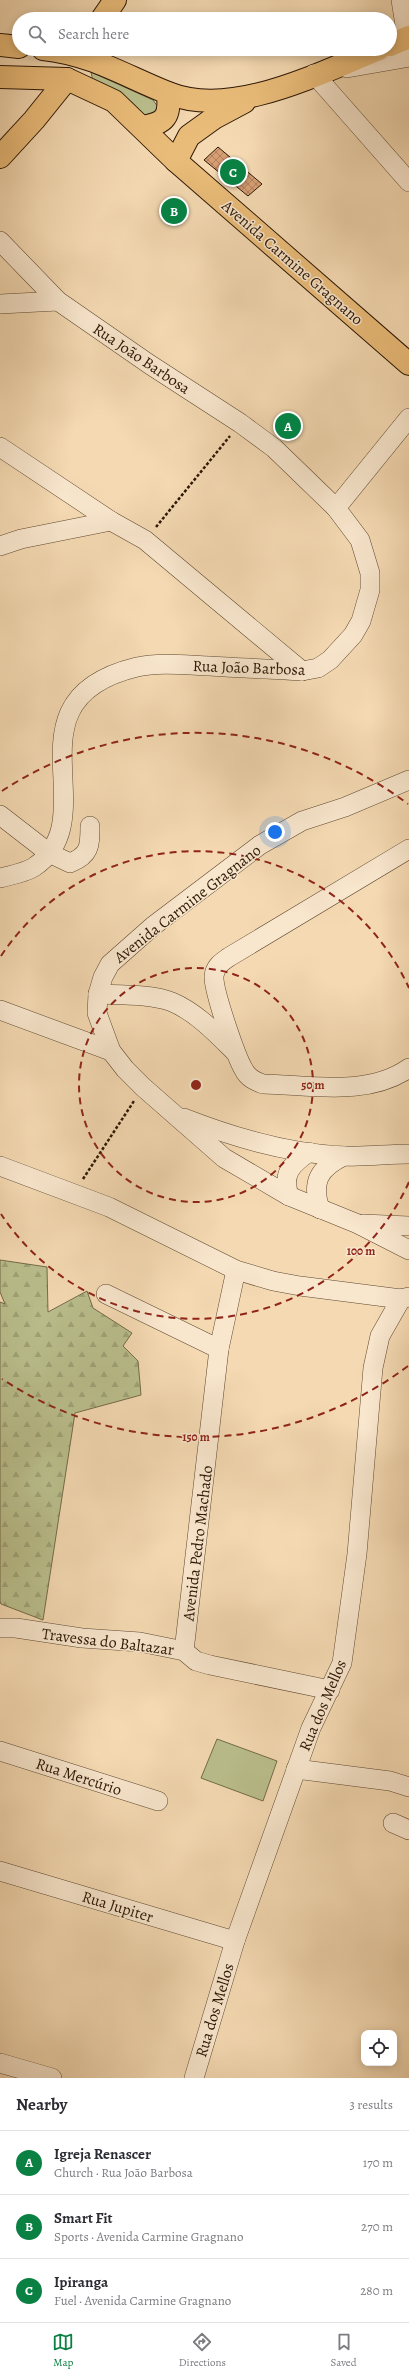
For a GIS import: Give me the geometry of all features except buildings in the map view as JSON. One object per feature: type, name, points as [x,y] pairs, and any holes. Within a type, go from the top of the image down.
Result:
[{"type":"main road","points":[[107,12],[115,0]]},
{"type":"main road","points":[[0,45],[12,46]]},
{"type":"main road","points":[[90,56],[168,94],[190,101],[215,101],[253,97]]},
{"type":"main road","points":[[176,161],[189,136],[214,118],[253,97],[361,56]]},
{"type":"main road","points":[[0,77],[67,79]]},
{"type":"main road","points":[[0,157],[34,120],[67,79]]},
{"type":"main road","name":"Avenida Carmine Gragnano","points":[[67,79],[114,101],[176,161],[409,364]]},
{"type":"main road","points":[[142,127],[155,125],[164,120],[170,110],[168,94]]},
{"type":"street","points":[[401,0],[404,44]]},
{"type":"street","points":[[368,56],[314,74],[409,182]]},
{"type":"street","name":"Rua João Barbosa","points":[[0,241],[58,301],[148,364],[240,423],[274,448],[336,508],[360,540],[370,573],[370,590],[361,621],[342,649],[318,668],[302,671],[165,664],[137,667],[97,681],[82,693],[70,707],[62,726],[59,757],[63,821],[58,838],[49,853],[34,867],[0,878]]},
{"type":"street","points":[[0,304],[58,301]]},
{"type":"street","points":[[336,508],[409,418]]},
{"type":"street","points":[[0,447],[111,521],[145,540],[302,671]]},
{"type":"street","points":[[0,546],[21,539],[111,521]]},
{"type":"street","name":"Avenida Carmine Gragnano","points":[[409,780],[345,807],[302,821],[260,845],[124,950],[110,964],[103,977],[98,994],[97,1013],[111,1051],[143,1087],[177,1116],[197,1136],[224,1158],[289,1196],[358,1224],[409,1250]]},
{"type":"street","points":[[0,815],[49,853],[70,863],[81,858],[90,845],[90,826]]},
{"type":"street","points":[[409,849],[229,957],[217,966],[214,976],[215,990],[238,1055],[244,1070],[253,1081],[263,1084],[359,1087],[393,1077],[409,1068]]},
{"type":"street","points":[[98,994],[138,996],[172,1002],[192,1014],[238,1055]]},
{"type":"street","points":[[0,1010],[111,1051]]},
{"type":"street","points":[[177,1116],[229,1136],[254,1143],[344,1156],[409,1154]]},
{"type":"street","points":[[289,1196],[285,1182],[289,1171],[297,1160],[309,1152]]},
{"type":"street","points":[[320,1209],[316,1193],[317,1180],[322,1172],[344,1156]]},
{"type":"street","points":[[0,1166],[74,1193],[145,1224],[236,1270],[273,1281],[300,1286],[405,1298]]},
{"type":"street","name":"Avenida Carmine Gragnano","points":[[358,1224],[409,1226]]},
{"type":"street","name":"Avenida Pedro Machado","points":[[184,1651],[219,1349],[236,1270]]},
{"type":"street","points":[[106,1294],[219,1349]]},
{"type":"street","name":"Rua dos Mellos","points":[[194,2078],[235,1941],[296,1769],[311,1728],[342,1663],[357,1554],[373,1368],[380,1336],[405,1298]]},
{"type":"street","name":"Travessa do Baltazar","points":[[0,1628],[16,1628],[82,1638],[140,1642],[184,1651],[196,1661],[210,1665],[330,1690]]},
{"type":"street","name":"Rua Mercúrio","points":[[0,1751],[158,1801]]},
{"type":"street","points":[[296,1769],[390,1781],[409,1787]]},
{"type":"street","name":"Rua Jupiter","points":[[0,1871],[235,1941]]},
{"type":"street","points":[[0,2063],[52,2078]]},
{"type":"path","points":[[145,540],[240,423]]},
{"type":"path","points":[[74,1193],[143,1087]]},
{"type":"green space","points":[[91,72],[153,100],[158,107],[158,116],[148,121],[93,82]]},
{"type":"green space","points":[[0,1260],[47,1267],[48,1312],[87,1291],[93,1308],[132,1333],[123,1346],[138,1361],[141,1395],[75,1413],[43,1620],[1,1604],[0,1601],[0,1302],[5,1304],[0,1292]]},
{"type":"green space","points":[[217,1739],[277,1761],[263,1801],[201,1778]]},
{"type":"place","name":"Ipiranga","points":[[233,172]]},
{"type":"place","name":"Smart Fit","points":[[174,211]]},
{"type":"place","name":"Igreja Renascer","points":[[288,426]]}]
